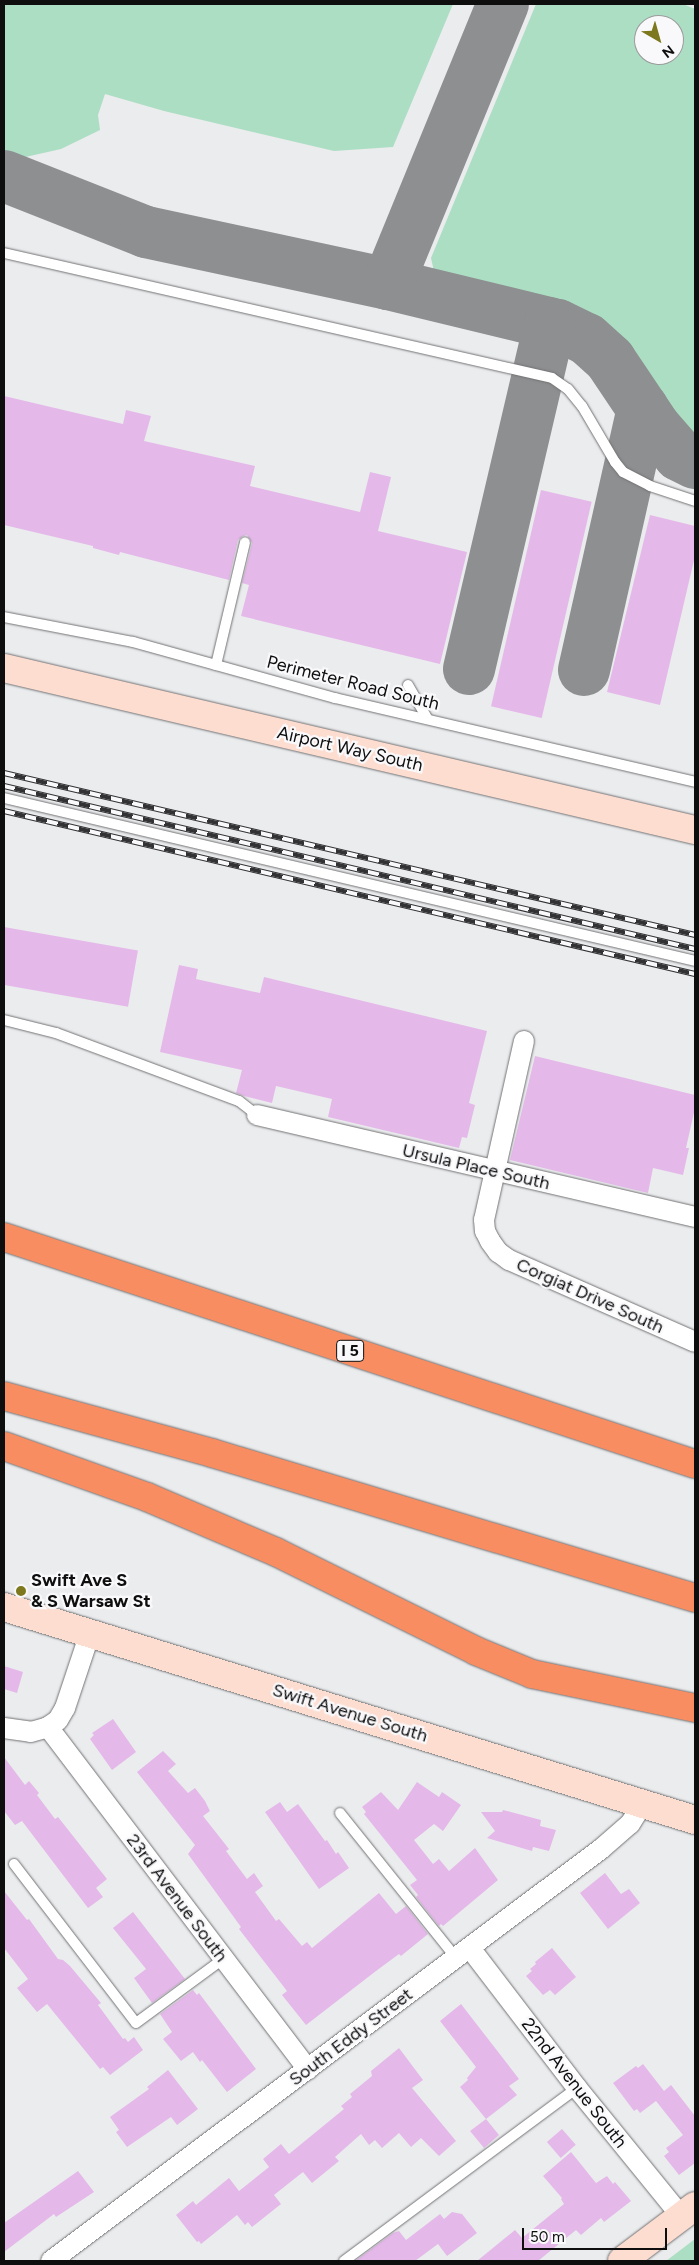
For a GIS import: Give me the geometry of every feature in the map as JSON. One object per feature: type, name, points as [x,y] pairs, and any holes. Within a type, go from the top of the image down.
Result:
[{"type":"highway","name":"I 5","points":[[4,1237],[695,1464]]},
{"type":"highway","points":[[4,1396],[221,1456],[695,1598]]},
{"type":"highway","points":[[4,1446],[147,1496],[268,1548],[476,1651],[532,1674],[695,1708]]},
{"type":"street","name":"Airport Way South","points":[[4,668],[695,830]]},
{"type":"street","points":[[494,1171],[524,1041]]},
{"type":"street","name":"Ursula Place South","points":[[257,1115],[695,1217]]},
{"type":"street","name":"Corgiat Drive South","points":[[494,1171],[484,1220],[490,1241],[498,1252],[509,1260],[695,1342]]},
{"type":"street","name":"Swift Avenue South","points":[[4,1607],[695,1820]]},
{"type":"street","points":[[4,1728],[31,1732],[48,1727],[58,1720],[65,1708],[90,1634]]},
{"type":"street","name":"23rd Avenue South","points":[[48,1727],[308,2069]]},
{"type":"street","name":"South Eddy Street","points":[[50,2261],[618,1836],[630,1824],[643,1803]]},
{"type":"street","name":"22nd Avenue South","points":[[463,1953],[577,2088],[688,2211]]},
{"type":"street","points":[[622,2261],[688,2211]]},
{"type":"lane","points":[[4,253],[552,378],[568,389],[582,406],[615,462],[623,472],[650,486],[695,501]]},
{"type":"lane","points":[[216,665],[245,542]]},
{"type":"lane","name":"Perimeter Road South","points":[[4,617],[133,642],[335,698],[695,782]]},
{"type":"lane","points":[[408,685],[427,718]]},
{"type":"lane","points":[[4,798],[695,961]]},
{"type":"lane","points":[[4,1020],[56,1033],[239,1101],[257,1115]]},
{"type":"lane","points":[[340,1813],[463,1953]]},
{"type":"lane","points":[[14,1864],[136,2022],[223,1959]]},
{"type":"lane","points":[[344,2261],[577,2088]]},
{"type":"green space","points":[[4,4],[453,4],[393,147],[334,151],[164,111],[105,94],[98,115],[100,130],[61,149],[21,158],[4,151]]},
{"type":"green space","points":[[536,4],[683,4],[695,9],[695,449],[680,442],[596,325],[552,306],[445,285],[435,276],[431,258]]},
{"type":"green space","points":[[695,2239],[695,2261],[666,2261]]},
{"type":"building","points":[[4,396],[123,424],[126,410],[151,416],[144,441],[255,466],[250,486],[360,512],[370,472],[391,477],[378,531],[467,552],[440,664],[241,616],[249,585],[242,583],[252,543],[247,535],[238,540],[229,580],[120,552],[119,555],[93,548],[93,546],[4,525]]},
{"type":"building","points":[[541,490],[592,502],[542,718],[491,706]]},
{"type":"building","points":[[650,515],[695,526],[695,556],[660,705],[607,692]]},
{"type":"building","points":[[4,927],[138,951],[128,1007],[4,985]]},
{"type":"building","points":[[179,965],[198,969],[196,979],[260,993],[264,977],[487,1031],[469,1103],[475,1105],[467,1138],[462,1137],[459,1148],[328,1117],[332,1099],[276,1086],[272,1103],[244,1096],[236,1093],[242,1070],[160,1052]]},
{"type":"building","points":[[535,1056],[695,1095],[695,1108],[686,1148],[689,1148],[683,1175],[653,1168],[648,1193],[510,1160]]},
{"type":"building","points":[[4,1666],[23,1672],[17,1693],[4,1689]]},
{"type":"building","points":[[113,1719],[136,1752],[112,1770],[90,1739],[94,1735],[92,1733]]},
{"type":"building","points":[[163,1751],[176,1764],[168,1771],[188,1793],[195,1788],[205,1801],[210,1811],[203,1816],[229,1849],[226,1851],[247,1879],[254,1873],[263,1886],[255,1892],[276,1921],[279,1919],[302,1946],[307,1942],[312,1948],[379,1893],[396,1914],[406,1906],[428,1934],[306,2025],[282,1995],[287,1991],[239,1929],[241,1927],[188,1854],[195,1845],[137,1772]]},
{"type":"building","points":[[4,1757],[25,1785],[29,1781],[55,1819],[58,1817],[107,1879],[96,1888],[103,1897],[88,1908],[22,1821],[15,1825],[4,1811]]},
{"type":"building","points":[[417,1782],[439,1797],[442,1792],[461,1805],[443,1831],[434,1824],[414,1840],[433,1864],[439,1859],[449,1871],[475,1848],[498,1880],[443,1926],[441,1924],[439,1926],[416,1897],[418,1895],[410,1885],[417,1880],[364,1814],[366,1812],[362,1807],[381,1792],[398,1810]]},
{"type":"building","points":[[280,1802],[287,1812],[298,1804],[325,1841],[327,1840],[336,1854],[338,1852],[349,1868],[319,1889],[265,1812]]},
{"type":"building","points":[[503,1810],[541,1820],[540,1826],[556,1830],[549,1851],[533,1847],[532,1851],[487,1838],[495,1831],[481,1812],[502,1812]]},
{"type":"building","points":[[605,1873],[621,1894],[629,1889],[640,1903],[608,1929],[580,1893]]},
{"type":"building","points":[[4,1891],[27,1920],[29,1919],[58,1959],[63,1960],[70,1966],[101,2003],[98,2005],[123,2039],[125,2038],[128,2042],[134,2037],[143,2050],[110,2075],[103,2067],[100,2069],[47,2004],[37,2012],[17,1988],[28,1979],[4,1948]]},
{"type":"building","points":[[133,1912],[185,1979],[152,2003],[134,1978],[146,1969],[113,1928]]},
{"type":"building","points":[[552,1948],[576,1977],[555,1995],[550,1990],[543,1995],[526,1976],[532,1971],[530,1969],[536,1964],[535,1962]]},
{"type":"building","points":[[193,1990],[197,1995],[199,1993],[256,2069],[227,2092],[202,2060],[200,2062],[193,2052],[181,2061],[163,2039],[172,2032],[160,2014]]},
{"type":"building","points":[[461,2004],[519,2079],[509,2086],[517,2095],[486,2119],[460,2087],[468,2080],[467,2078],[476,2067],[440,2021]]},
{"type":"building","points":[[399,2048],[423,2080],[412,2088],[456,2141],[439,2156],[421,2138],[411,2147],[399,2133],[382,2148],[375,2140],[369,2145],[361,2134],[335,2157],[339,2161],[312,2183],[303,2172],[274,2195],[281,2204],[252,2227],[248,2222],[245,2225],[237,2215],[201,2244],[199,2241],[197,2242],[176,2215],[193,2201],[196,2205],[229,2178],[239,2191],[269,2167],[263,2159],[281,2144],[289,2154],[344,2109],[341,2106],[352,2097],[350,2094],[372,2076],[371,2071]]},
{"type":"building","points":[[643,2064],[664,2091],[671,2085],[695,2116],[695,2163],[679,2175],[664,2156],[669,2152],[666,2148],[683,2135],[656,2101],[640,2113],[637,2109],[634,2111],[613,2083],[636,2066],[638,2068]]},
{"type":"building","points":[[168,2070],[198,2109],[177,2125],[171,2117],[127,2147],[116,2132],[119,2130],[110,2117],[149,2089],[147,2087]]},
{"type":"building","points":[[486,2119],[499,2135],[484,2148],[470,2131]]},
{"type":"building","points":[[562,2129],[576,2145],[561,2158],[547,2142]]},
{"type":"building","points":[[571,2152],[596,2183],[607,2176],[613,2184],[615,2182],[631,2201],[604,2222],[601,2218],[581,2235],[576,2230],[538,2261],[477,2261],[515,2230],[522,2238],[564,2204],[562,2198],[543,2176]]},
{"type":"building","points":[[78,2171],[94,2192],[56,2217],[54,2214],[4,2252],[4,2223]]},
{"type":"building","points":[[452,2212],[462,2214],[477,2233],[447,2256],[438,2244],[415,2261],[355,2261],[393,2233],[399,2231],[406,2240],[440,2214],[444,2219]]},
{"type":"taxiway","points":[[388,284],[503,4]]},
{"type":"taxiway","points":[[4,176],[146,232],[388,284],[558,325],[587,339],[610,360],[655,427],[679,455],[695,463]]},
{"type":"taxiway","points":[[469,669],[550,323]]},
{"type":"taxiway","points":[[584,670],[643,409]]},
{"type":"railway","points":[[4,773],[695,935]]},
{"type":"railway","points":[[4,786],[695,949]]},
{"type":"railway","points":[[4,811],[695,974]]},
{"type":"place","name":"Swift Ave S & S Warsaw St","points":[[21,1591]]}]
